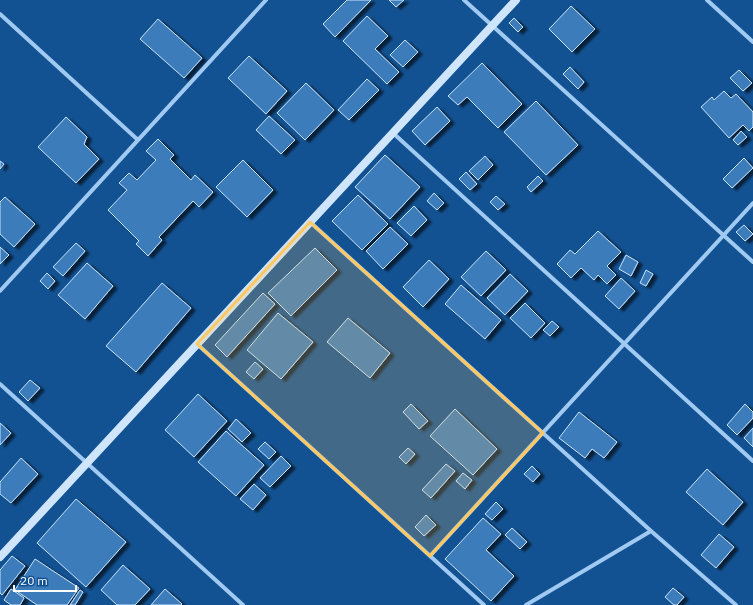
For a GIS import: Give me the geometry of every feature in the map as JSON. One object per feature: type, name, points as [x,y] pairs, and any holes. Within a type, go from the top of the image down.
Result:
[{"type":"street","points":[[0,291],[266,0]]},
{"type":"street","points":[[464,0],[753,262]]},
{"type":"street","points":[[0,557],[516,0]]},
{"type":"street","points":[[707,0],[753,42]]},
{"type":"street","points":[[0,14],[138,140]]},
{"type":"street","points":[[393,133],[753,461]]},
{"type":"street","points":[[430,556],[753,203]]},
{"type":"street","points":[[310,222],[651,531],[736,605]]},
{"type":"street","points":[[197,344],[484,605]]},
{"type":"street","points":[[0,384],[244,605]]},
{"type":"street","points":[[526,605],[651,531]]},
{"type":"highlighted area","points":[[310,222],[543,433],[430,556],[197,344]]},
{"type":"building","points":[[347,0],[371,0],[335,37],[323,24]]},
{"type":"building","points":[[389,0],[404,0],[396,7]]},
{"type":"building","points":[[571,6],[595,29],[572,52],[549,29]]},
{"type":"building","points":[[367,16],[388,36],[375,49],[399,72],[387,84],[343,41]]},
{"type":"building","points":[[514,18],[523,27],[518,32],[509,23]]},
{"type":"building","points":[[158,19],[202,58],[184,78],[140,39]]},
{"type":"building","points":[[405,40],[418,52],[403,67],[390,55]]},
{"type":"building","points":[[249,56],[287,91],[266,114],[228,78]]},
{"type":"building","points":[[482,63],[522,104],[498,128],[467,97],[458,105],[448,96]]},
{"type":"building","points":[[570,67],[584,82],[578,89],[563,74]]},
{"type":"building","points":[[739,70],[752,83],[743,91],[730,78]]},
{"type":"building","points":[[367,79],[379,90],[349,120],[338,110]]},
{"type":"building","points":[[306,83],[334,110],[305,140],[277,113]]},
{"type":"building","points":[[724,91],[731,98],[736,94],[753,112],[753,127],[749,131],[743,125],[729,138],[701,107],[712,97],[714,100]]},
{"type":"building","points":[[536,101],[578,145],[546,175],[504,132]]},
{"type":"building","points":[[437,107],[450,121],[425,145],[412,131]]},
{"type":"building","points":[[269,116],[295,140],[281,154],[256,130]]},
{"type":"building","points":[[66,117],[87,137],[84,144],[99,159],[76,183],[38,147]]},
{"type":"building","points":[[741,131],[747,137],[738,145],[733,140]]},
{"type":"building","points":[[158,139],[174,155],[170,159],[191,180],[195,175],[213,192],[199,207],[193,201],[159,237],[162,240],[148,256],[136,244],[139,241],[108,210],[127,190],[119,183],[129,173],[137,180],[156,160],[146,151]]},
{"type":"building","points":[[385,155],[420,187],[390,219],[355,187]]},
{"type":"building","points":[[485,156],[493,165],[478,180],[469,171]]},
{"type":"building","points":[[744,158],[753,168],[732,188],[723,179]]},
{"type":"building","points":[[243,160],[273,190],[247,217],[216,187]]},
{"type":"building","points":[[0,161],[4,164],[0,169]]},
{"type":"building","points":[[466,172],[477,184],[470,190],[459,179]]},
{"type":"building","points":[[538,176],[543,181],[531,192],[527,187]]},
{"type":"building","points":[[434,193],[444,203],[437,210],[427,201]]},
{"type":"building","points":[[358,195],[388,224],[362,250],[332,221]]},
{"type":"building","points":[[496,196],[505,204],[498,210],[490,202]]},
{"type":"building","points":[[5,197],[35,224],[14,247],[0,234],[0,202]]},
{"type":"building","points":[[414,206],[427,220],[411,236],[397,223]]},
{"type":"building","points":[[744,225],[753,234],[745,241],[736,232]]},
{"type":"building","points":[[390,227],[408,244],[383,269],[366,251]]},
{"type":"building","points":[[598,231],[621,252],[607,266],[616,275],[607,284],[598,275],[594,280],[581,268],[571,278],[557,264],[570,250],[575,254]]},
{"type":"building","points":[[76,243],[85,251],[63,276],[53,267]]},
{"type":"building","points":[[0,247],[9,255],[0,264]]},
{"type":"building","points":[[315,248],[337,270],[291,316],[268,293]]},
{"type":"building","points":[[486,251],[506,270],[481,296],[461,277]]},
{"type":"building","points":[[626,255],[638,262],[631,276],[619,269]]},
{"type":"building","points":[[429,260],[449,279],[423,307],[403,287]]},
{"type":"building","points":[[87,263],[113,286],[85,319],[58,295]]},
{"type":"building","points":[[646,270],[653,274],[646,286],[640,283]]},
{"type":"building","points":[[47,273],[55,281],[48,289],[40,281]]},
{"type":"building","points":[[510,274],[528,291],[505,315],[487,298]]},
{"type":"building","points":[[621,278],[635,291],[619,309],[605,296]]},
{"type":"building","points":[[162,283],[191,308],[136,372],[106,346]]},
{"type":"building","points":[[461,285],[501,320],[485,339],[445,304]]},
{"type":"building","points":[[263,293],[275,304],[227,357],[215,345]]},
{"type":"building","points":[[525,303],[545,323],[531,338],[510,318]]},
{"type":"building","points":[[278,313],[313,342],[281,379],[247,350]]},
{"type":"building","points":[[348,318],[390,353],[370,378],[327,342]]},
{"type":"building","points":[[552,321],[559,327],[550,336],[543,330]]},
{"type":"building","points":[[255,362],[263,369],[254,379],[246,372]]},
{"type":"building","points":[[30,380],[40,388],[28,401],[19,392]]},
{"type":"building","points":[[198,394],[227,421],[194,457],[165,430]]},
{"type":"building","points":[[411,404],[428,421],[419,429],[403,412]]},
{"type":"building","points":[[745,404],[753,412],[753,418],[737,435],[727,425]]},
{"type":"building","points":[[455,409],[497,449],[473,475],[430,436]]},
{"type":"building","points":[[579,412],[617,442],[604,458],[592,449],[585,458],[559,438]]},
{"type":"building","points":[[236,419],[251,433],[242,442],[228,429]]},
{"type":"building","points":[[0,423],[11,433],[0,445]]},
{"type":"building","points":[[753,428],[753,447],[744,438]]},
{"type":"building","points":[[226,431],[264,465],[236,496],[198,462]]},
{"type":"building","points":[[265,442],[276,452],[269,459],[258,449]]},
{"type":"building","points":[[408,448],[415,454],[406,464],[399,457]]},
{"type":"building","points":[[281,456],[291,466],[270,487],[260,478]]},
{"type":"building","points":[[21,458],[38,474],[11,503],[0,494],[0,482]]},
{"type":"building","points":[[446,464],[455,471],[431,498],[422,490]]},
{"type":"building","points":[[532,466],[540,474],[533,482],[524,474]]},
{"type":"building","points":[[707,469],[743,502],[723,525],[686,492]]},
{"type":"building","points":[[463,473],[472,480],[465,489],[456,481]]},
{"type":"building","points":[[254,484],[266,495],[253,510],[240,499]]},
{"type":"building","points":[[76,499],[126,542],[86,587],[37,543]]},
{"type":"building","points":[[496,502],[503,509],[492,520],[485,514]]},
{"type":"building","points":[[426,515],[436,525],[424,536],[415,527]]},
{"type":"building","points":[[483,518],[501,534],[486,550],[514,576],[491,601],[445,559]]},
{"type":"building","points":[[512,528],[527,542],[520,549],[505,535]]},
{"type":"building","points":[[719,534],[734,547],[716,568],[701,555]]},
{"type":"building","points":[[12,556],[25,566],[2,595],[0,593],[0,570]]},
{"type":"building","points":[[35,559],[79,588],[67,605],[37,605],[15,590]]},
{"type":"building","points":[[123,565],[150,589],[135,605],[117,605],[101,590]]},
{"type":"building","points":[[673,588],[684,597],[677,605],[674,605],[665,597]]},
{"type":"building","points":[[11,589],[24,598],[20,605],[11,605],[4,600]]},
{"type":"building","points":[[165,589],[182,604],[151,605]]},
{"type":"building","points":[[80,590],[83,592],[75,605],[70,605]]}]
